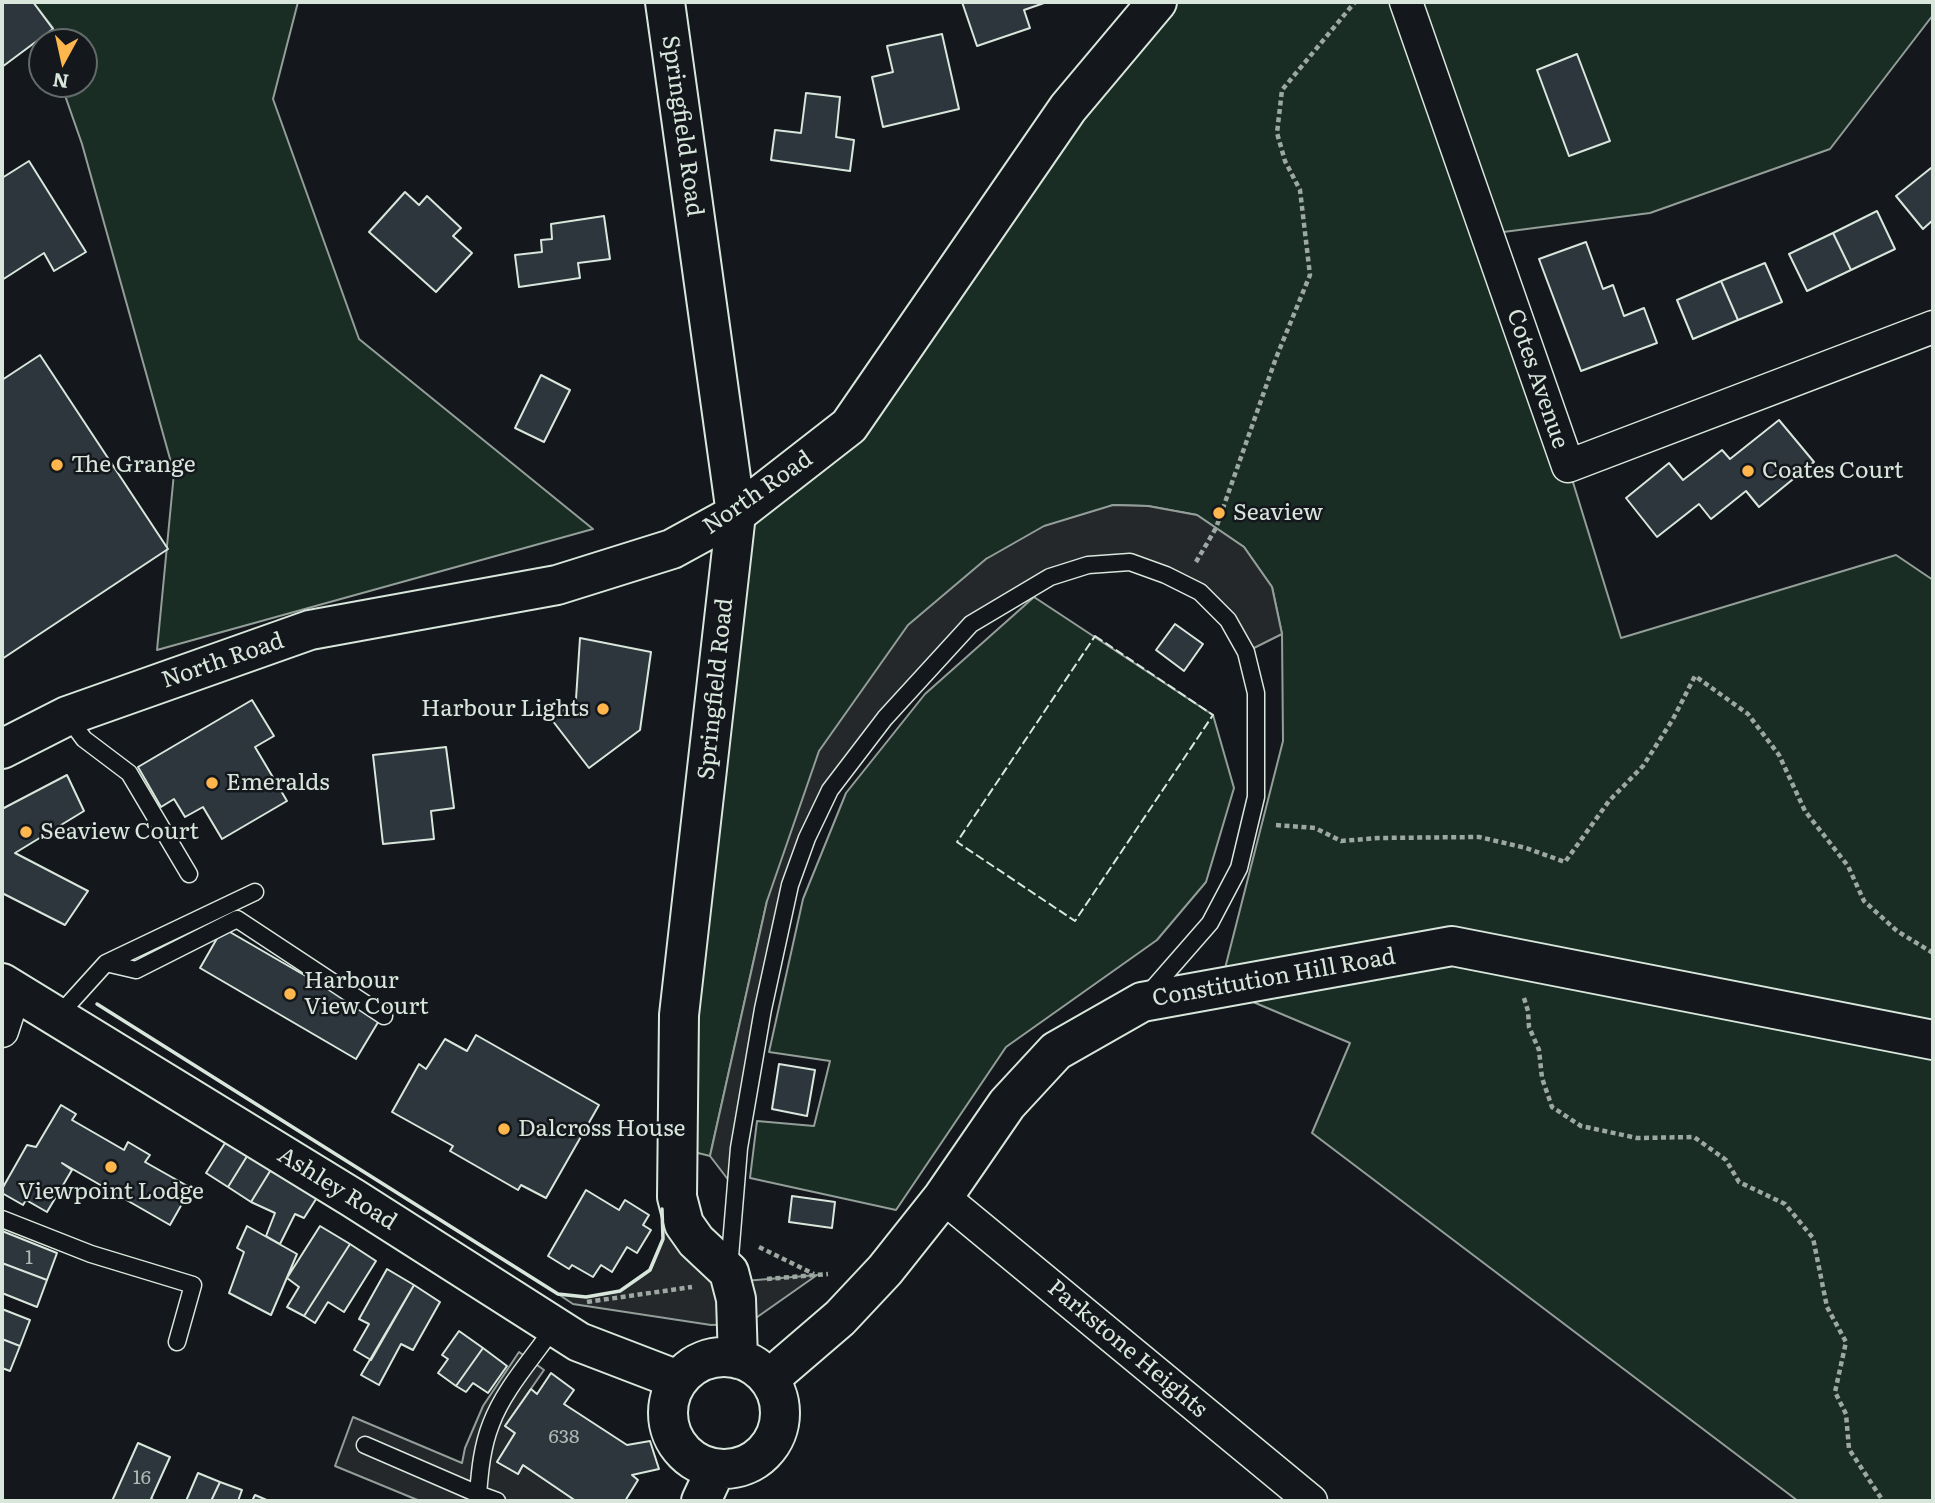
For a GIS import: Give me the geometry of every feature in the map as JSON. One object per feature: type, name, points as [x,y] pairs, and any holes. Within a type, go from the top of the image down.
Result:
[{"type":"street","name":"Springfield Road","points":[[664,2],[736,514],[678,1015],[677,1198],[684,1224],[730,1277]]},
{"type":"street","name":"North Road","points":[[2,749],[67,716],[310,630],[557,585],[673,549],[736,514],[849,426],[1068,108],[1157,2]]},
{"type":"street","name":"Cotes Avenue","points":[[1406,2],[1568,466],[1933,327]]},
{"type":"street","name":"Constitution Hill Road","points":[[754,1369],[849,1308],[885,1270],[943,1197],[1007,1104],[1056,1051],[1142,1002],[1452,946],[1933,1040]]},
{"type":"street","points":[[2,1031],[9,987]]},
{"type":"street","name":"Ashley Road","points":[[9,987],[353,1198],[554,1327],[592,1348],[678,1380]]},
{"type":"street","name":"Parkstone Heights","points":[[943,1197],[1311,1501]]},
{"type":"street","points":[[730,1277],[754,1369],[778,1396],[781,1415],[777,1433],[768,1450],[753,1462],[735,1469],[709,1485],[700,1464],[687,1455],[676,1442],[670,1427],[670,1403],[678,1380],[689,1369],[718,1357],[754,1369]]},
{"type":"lane","points":[[730,1277],[739,1148],[763,1009],[790,885],[807,838],[830,790],[885,718],[971,624],[1050,577],[1088,565],[1130,562],[1166,575],[1200,592],[1228,620],[1245,652],[1256,693],[1256,797],[1239,868],[1210,923],[1142,1002]]},
{"type":"lane","points":[[67,716],[84,739],[129,772],[189,874]]},
{"type":"lane","points":[[58,1016],[106,963],[255,892]]},
{"type":"lane","points":[[106,963],[136,970],[237,919],[384,1016]]},
{"type":"lane","points":[[2,1219],[91,1254],[193,1285],[177,1342]]},
{"type":"lane","points":[[478,1494],[481,1456],[492,1422],[507,1395],[554,1327]]},
{"type":"lane","points":[[365,1446],[497,1501]]},
{"type":"path","points":[[1184,584],[1216,528],[1276,358],[1310,275],[1300,190],[1285,161],[1278,133],[1282,90],[1355,2]]},
{"type":"path","points":[[1256,797],[1276,826],[1315,828],[1340,841],[1479,837],[1526,848],[1565,862],[1609,802],[1643,766],[1673,719],[1695,676],[1748,714],[1779,755],[1805,811],[1848,866],[1864,901],[1897,931],[1933,953]]},
{"type":"path","points":[[1528,1011],[1529,1027],[1539,1050],[1542,1079],[1552,1107],[1581,1125],[1637,1138],[1694,1137],[1726,1160],[1739,1182],[1785,1204],[1813,1238],[1827,1307],[1846,1342],[1835,1392],[1846,1414],[1849,1449],[1883,1501]]},
{"type":"path","points":[[733,1234],[817,1275]]},
{"type":"path","points":[[586,1302],[730,1277],[830,1274]]},
{"type":"green space","points":[[33,2],[298,2],[273,99],[359,339],[593,529],[157,650],[174,473],[82,144],[66,98],[98,98],[98,28],[53,28]]},
{"type":"green space","points":[[1157,2],[1933,2],[1933,15],[1830,149],[1650,213],[1488,234],[1568,466],[1621,638],[1896,555],[1933,580],[1933,1501],[1798,1501],[1312,1133],[1350,1043],[1220,988],[1283,741],[1282,634],[1272,587],[1244,547],[1197,515],[1148,506],[1113,505],[986,559],[767,901],[710,1156],[678,1148],[736,514],[849,426]]},
{"type":"green space","points":[[1034,597],[1213,715],[1234,788],[1206,882],[1157,940],[1006,1047],[896,1210],[750,1178],[757,1121],[814,1126],[830,1061],[769,1052],[803,899],[846,793],[925,694]]},
{"type":"shaded area","points":[[1113,505],[1148,506],[1197,515],[1244,547],[1272,587],[1282,634],[1246,652],[1200,592],[1130,562],[1088,565],[971,624],[830,790],[790,885],[736,1190],[710,1156],[767,901],[819,751],[908,625],[986,559],[1044,526]]},
{"type":"shaded area","points":[[661,1198],[732,1282],[817,1275],[753,1320],[737,1324],[711,1325],[573,1304],[558,1294],[586,1297],[620,1291],[649,1270],[663,1239]]},
{"type":"shaded area","points":[[519,1352],[544,1370],[505,1426],[515,1433],[497,1462],[518,1474],[523,1465],[576,1501],[420,1501],[335,1466],[353,1417],[462,1463],[465,1448],[483,1406]]},
{"type":"building","points":[[2,2],[33,2],[52,28],[28,28],[28,48],[2,67]]},
{"type":"building","points":[[962,2],[1047,2],[1024,10],[1030,28],[977,46]]},
{"type":"building","points":[[942,34],[959,109],[883,127],[872,77],[893,72],[887,46]]},
{"type":"building","points":[[1577,54],[1610,141],[1569,156],[1537,70]]},
{"type":"building","points":[[806,93],[840,97],[836,137],[854,140],[850,171],[771,160],[775,130],[801,133]]},
{"type":"building","points":[[29,161],[86,252],[54,271],[44,253],[2,280],[2,178]]},
{"type":"building","points":[[1931,168],[1933,220],[1923,229],[1896,196]]},
{"type":"building","points":[[405,192],[419,205],[427,196],[461,228],[453,236],[472,253],[436,292],[369,232]]},
{"type":"building","points":[[1877,211],[1895,249],[1851,270],[1833,233]]},
{"type":"building","points":[[604,216],[610,259],[578,263],[580,278],[519,287],[515,255],[542,252],[541,240],[552,239],[551,224]]},
{"type":"building","points":[[1833,233],[1851,270],[1807,291],[1789,254]]},
{"type":"building","points":[[1586,242],[1603,289],[1613,285],[1624,316],[1644,308],[1657,343],[1581,371],[1539,259]]},
{"type":"building","points":[[1765,263],[1782,302],[1738,320],[1721,281]]},
{"type":"building","points":[[1721,281],[1738,320],[1693,339],[1677,300]]},
{"type":"building","name":"The Grange","points":[[40,355],[168,549],[2,659],[2,380]]},
{"type":"building","points":[[541,375],[570,390],[544,442],[515,428]]},
{"type":"building","name":"Coates Court","points":[[1779,420],[1814,462],[1759,507],[1746,491],[1711,519],[1699,504],[1657,537],[1626,498],[1669,463],[1683,480],[1722,450],[1730,459]]},
{"type":"building","points":[[1175,624],[1203,644],[1184,671],[1156,650]]},
{"type":"building","name":"Harbour Lights","points":[[580,638],[651,652],[640,730],[589,768],[552,720],[576,699]]},
{"type":"building","name":"Emeralds","points":[[252,700],[274,736],[255,747],[287,801],[222,839],[203,807],[185,817],[174,799],[161,807],[138,767]]},
{"type":"building","points":[[446,747],[454,808],[431,811],[434,839],[383,844],[373,755]]},
{"type":"building","name":"Seaview Court","points":[[67,775],[84,811],[15,853],[88,891],[65,925],[2,893],[2,809]]},
{"type":"building","name":"Harbour View Court","points":[[223,928],[380,1019],[356,1059],[200,968]]},
{"type":"building","name":"Dalcross House","points":[[476,1035],[599,1105],[546,1198],[521,1185],[518,1190],[450,1151],[453,1146],[392,1112],[419,1064],[426,1069],[445,1039],[467,1051]]},
{"type":"building","points":[[779,1064],[815,1070],[807,1116],[772,1109]]},
{"type":"building","name":"Viewpoint Lodge","points":[[61,1105],[76,1114],[72,1120],[124,1150],[128,1142],[150,1155],[145,1162],[191,1188],[170,1225],[62,1163],[72,1170],[47,1212],[26,1200],[23,1205],[2,1193],[27,1145],[36,1147]]},
{"type":"building","points":[[227,1140],[249,1153],[228,1187],[206,1173]]},
{"type":"building","points":[[249,1153],[272,1168],[251,1202],[228,1187]]},
{"type":"building","points":[[272,1168],[318,1196],[304,1218],[295,1214],[280,1244],[266,1236],[275,1213],[251,1202]]},
{"type":"building","points":[[586,1190],[619,1210],[625,1200],[649,1215],[643,1225],[651,1230],[637,1253],[627,1247],[612,1272],[601,1265],[593,1277],[572,1265],[569,1269],[548,1256]]},
{"type":"building","points":[[792,1196],[835,1202],[832,1228],[789,1222]]},
{"type":"building","points":[[247,1226],[297,1254],[271,1315],[229,1293],[244,1252],[237,1248]]},
{"type":"building","points":[[320,1226],[350,1244],[304,1316],[287,1307],[299,1287],[287,1278]]},
{"type":"building","points":[[2,1231],[57,1253],[47,1280],[2,1263]]},
{"type":"building","points":[[350,1244],[376,1261],[344,1312],[328,1302],[315,1323],[304,1316]]},
{"type":"building","points":[[2,1263],[47,1280],[37,1307],[2,1293]]},
{"type":"building","points":[[387,1269],[414,1285],[371,1360],[354,1350],[369,1324],[359,1319]]},
{"type":"building","points":[[414,1285],[440,1302],[413,1350],[401,1344],[379,1385],[361,1375]]},
{"type":"building","points":[[2,1309],[30,1320],[20,1346],[2,1339]]},
{"type":"building","points":[[459,1331],[483,1348],[456,1386],[438,1373],[448,1359],[442,1355]]},
{"type":"building","points":[[2,1339],[20,1346],[10,1371],[2,1368]]},
{"type":"building","points":[[483,1348],[507,1366],[488,1393],[473,1383],[466,1392],[456,1386]]},
{"type":"building","points":[[551,1373],[574,1390],[564,1404],[627,1445],[650,1441],[659,1469],[632,1475],[638,1480],[625,1501],[576,1501],[523,1465],[518,1474],[497,1462],[515,1433],[505,1426],[531,1389],[537,1394]]},
{"type":"building","points":[[138,1443],[170,1457],[151,1499],[156,1501],[112,1501]]},
{"type":"building","points":[[198,1473],[220,1482],[211,1501],[186,1501]]},
{"type":"building","points":[[220,1482],[242,1490],[238,1501],[211,1501]]},
{"type":"building","points":[[255,1495],[269,1501],[252,1501]]},
{"type":"fence","points":[[1095,636],[1213,715],[1075,921],[957,842],[1095,636]]},
{"type":"wall","points":[[97,1004],[558,1294],[586,1297],[620,1291],[650,1270],[663,1239],[662,1209]]},
{"type":"place","name":"The Grange","points":[[57,465]]},
{"type":"place","name":"Coates Court","points":[[1748,471]]},
{"type":"place","name":"Seaview","points":[[1219,513]]},
{"type":"place","name":"Harbour Lights","points":[[603,709]]},
{"type":"place","name":"Emeralds","points":[[212,783]]},
{"type":"place","name":"Seaview Court","points":[[26,832]]},
{"type":"place","name":"Harbour View Court","points":[[290,994]]},
{"type":"place","name":"Dalcross House","points":[[504,1129]]},
{"type":"place","name":"Viewpoint Lodge","points":[[111,1167]]}]
